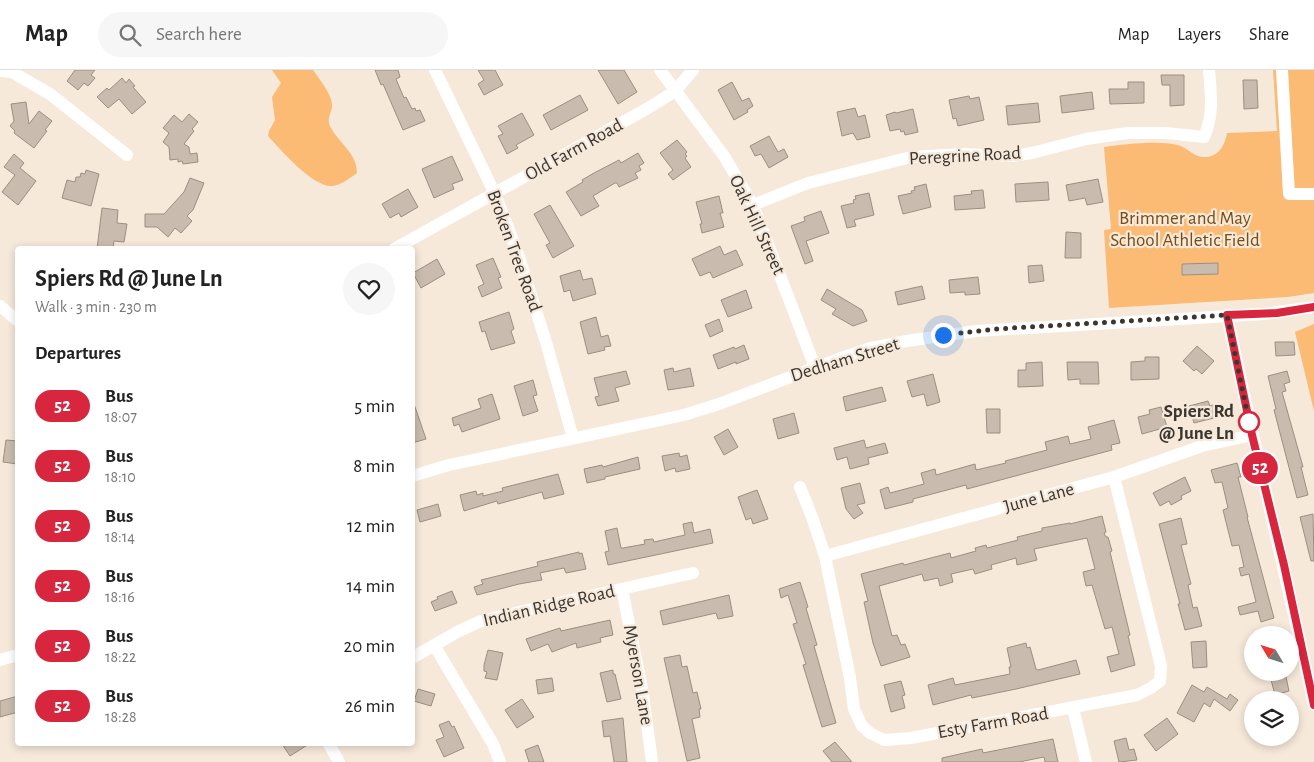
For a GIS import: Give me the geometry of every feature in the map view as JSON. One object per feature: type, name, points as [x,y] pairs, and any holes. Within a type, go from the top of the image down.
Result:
[{"type":"street","name":"Broken Tree Road","points":[[435,70],[495,194],[522,269],[574,438]]},
{"type":"street","name":"Oak Hill Street","points":[[660,70],[724,156],[753,205],[815,367]]},
{"type":"street","name":"Old Farm Road","points":[[400,246],[650,107],[675,91],[693,70]]},
{"type":"street","name":"Peregrine Road","points":[[753,205],[808,183],[911,157],[962,154],[1013,156],[1086,139],[1128,133],[1166,133],[1204,137],[1210,124],[1212,110],[1209,70]]},
{"type":"street","points":[[1282,70],[1288,194],[1314,194]]},
{"type":"street","points":[[0,71],[12,72],[50,94],[127,155]]},
{"type":"street","points":[[0,306],[15,318]]},
{"type":"street","name":"Dedham Street","points":[[415,475],[449,465],[670,419],[702,410],[871,348],[960,333],[1290,312],[1314,307]]},
{"type":"street","points":[[1227,315],[1252,435],[1284,565],[1314,705]]},
{"type":"street","name":"June Lane","points":[[825,556],[1114,477],[1202,446],[1252,435]]},
{"type":"street","name":"Esty Farm Road","points":[[800,487],[825,556],[850,678],[854,709],[862,726],[870,733],[884,740],[911,738],[1136,695],[1151,688],[1160,681],[1161,666],[1114,477]]},
{"type":"street","name":"Indian Ridge Road","points":[[415,656],[456,632],[481,622],[694,573]]},
{"type":"street","name":"Myerson Lane","points":[[622,589],[643,694],[652,762]]},
{"type":"street","points":[[434,646],[493,744],[500,762]]},
{"type":"street","points":[[0,660],[15,656]]},
{"type":"street","points":[[1073,708],[1086,762]]},
{"type":"street","points":[[330,746],[339,762]]},
{"type":"green space","points":[[272,70],[313,70],[331,100],[330,126],[351,153],[357,173],[339,184],[333,186],[325,185],[307,175],[268,136],[275,120],[272,97],[281,83]]},
{"type":"green space","name":"Brimmer and May School Athletic Field","points":[[1273,70],[1314,70],[1314,293],[1288,297],[1109,308],[1104,230],[1111,229],[1104,147],[1161,143],[1182,146],[1198,156],[1206,157],[1214,155],[1221,149],[1227,133],[1277,131]]},
{"type":"green space","points":[[1314,324],[1314,411],[1295,332]]},
{"type":"building","points":[[75,70],[95,70],[91,75],[95,78],[88,86],[84,83],[78,90],[67,81]]},
{"type":"building","points":[[375,70],[398,70],[400,77],[396,79],[404,98],[406,97],[412,109],[420,110],[425,121],[403,130]]},
{"type":"building","points":[[478,70],[495,70],[503,85],[484,95],[478,84],[484,80]]},
{"type":"building","points":[[598,70],[624,70],[637,92],[618,104]]},
{"type":"building","points":[[1161,75],[1184,75],[1184,105],[1170,106],[1170,85],[1162,85]]},
{"type":"building","points":[[122,78],[126,83],[129,79],[135,86],[133,87],[146,102],[132,114],[119,99],[108,108],[97,97],[107,88],[109,90]]},
{"type":"building","points":[[1243,80],[1257,80],[1258,108],[1244,109]]},
{"type":"building","points":[[732,82],[742,101],[749,98],[753,106],[747,110],[748,112],[734,120],[718,90]]},
{"type":"building","points":[[1128,82],[1144,82],[1144,103],[1110,104],[1109,89],[1128,89]]},
{"type":"building","points":[[1092,92],[1094,109],[1062,113],[1060,96]]},
{"type":"building","points":[[580,95],[588,110],[551,130],[543,115]]},
{"type":"building","points":[[969,96],[970,99],[979,97],[984,120],[958,126],[956,118],[953,119],[949,100]]},
{"type":"building","points":[[26,102],[29,124],[39,111],[52,121],[34,148],[14,133],[15,131],[10,126],[14,121],[11,104]]},
{"type":"building","points":[[1038,103],[1040,122],[1008,125],[1006,106]]},
{"type":"building","points":[[855,108],[858,117],[865,115],[870,137],[857,140],[853,133],[842,136],[837,112]]},
{"type":"building","points":[[913,109],[918,132],[905,135],[904,131],[901,132],[900,129],[890,131],[886,115]]},
{"type":"building","points":[[522,113],[534,135],[516,145],[518,148],[507,154],[498,136],[503,134],[498,126]]},
{"type":"building","points":[[189,114],[198,122],[184,144],[189,147],[190,154],[197,153],[198,162],[183,164],[182,161],[178,162],[178,159],[170,160],[169,147],[163,142],[169,133],[163,128],[174,115],[182,122]]},
{"type":"building","points":[[769,136],[778,152],[784,149],[788,157],[769,168],[761,154],[755,156],[750,146]]},
{"type":"building","points":[[677,140],[687,152],[685,158],[691,167],[673,180],[668,174],[673,170],[660,153]]},
{"type":"building","points":[[638,153],[644,163],[639,166],[641,170],[635,173],[638,178],[619,187],[615,183],[593,196],[599,206],[581,216],[566,192],[594,173],[619,160],[621,163]]},
{"type":"building","points":[[14,154],[24,163],[20,168],[36,181],[18,205],[2,192],[15,175],[4,167]]},
{"type":"building","points":[[452,156],[463,180],[452,184],[454,189],[434,198],[422,169]]},
{"type":"building","points":[[86,170],[99,174],[91,206],[62,198],[67,180],[75,182],[76,177],[80,177],[81,173],[85,174]]},
{"type":"building","points":[[190,178],[204,183],[193,210],[187,216],[192,221],[181,233],[175,228],[168,237],[157,227],[145,227],[145,214],[164,214],[184,192]]},
{"type":"building","points":[[1098,179],[1103,202],[1087,205],[1085,198],[1069,201],[1066,185]]},
{"type":"building","points":[[1048,182],[1049,200],[1016,202],[1015,184]]},
{"type":"building","points":[[926,184],[931,207],[903,214],[898,196],[912,193],[911,191],[915,190],[914,187]]},
{"type":"building","points":[[408,189],[418,207],[401,217],[399,213],[390,218],[382,204]]},
{"type":"building","points":[[983,190],[985,208],[955,210],[954,196],[972,194],[971,191]]},
{"type":"building","points":[[869,193],[874,215],[854,220],[856,226],[847,228],[841,206],[854,203],[855,196]]},
{"type":"building","points":[[719,196],[723,213],[720,213],[724,227],[702,233],[700,224],[702,224],[696,202]]},
{"type":"building","points":[[550,205],[574,246],[553,258],[546,245],[550,243],[534,214]]},
{"type":"building","points":[[102,208],[118,210],[117,223],[127,224],[124,242],[114,241],[113,246],[97,246]]},
{"type":"building","points":[[821,211],[829,233],[806,241],[813,261],[805,264],[791,226],[805,221],[804,217]]},
{"type":"building","points":[[1066,232],[1081,233],[1081,258],[1065,258]]},
{"type":"building","points":[[720,246],[724,255],[736,250],[743,265],[713,278],[710,272],[700,276],[692,259]]},
{"type":"building","points":[[493,258],[501,277],[498,278],[502,288],[482,297],[478,287],[484,284],[476,265]]},
{"type":"building","points":[[437,259],[445,274],[421,288],[415,277],[415,272]]},
{"type":"building","points":[[1218,263],[1218,274],[1182,275],[1182,264]]},
{"type":"building","points":[[1042,265],[1044,281],[1029,283],[1028,266]]},
{"type":"building","points":[[580,270],[583,280],[592,278],[596,294],[573,301],[570,290],[564,292],[560,276]]},
{"type":"building","points":[[978,277],[980,294],[950,293],[949,280]]},
{"type":"building","points":[[922,286],[925,299],[898,305],[895,292]]},
{"type":"building","points":[[827,289],[862,310],[867,321],[853,326],[832,314],[836,309],[821,300]]},
{"type":"building","points":[[746,290],[752,308],[728,317],[721,300]]},
{"type":"building","points":[[509,312],[514,329],[511,331],[515,343],[491,350],[485,331],[482,332],[479,322]]},
{"type":"building","points":[[596,317],[601,337],[608,335],[611,346],[604,347],[605,350],[588,354],[580,322]]},
{"type":"building","points":[[719,319],[723,331],[710,337],[705,325]]},
{"type":"building","points":[[1275,342],[1294,342],[1295,355],[1276,356]]},
{"type":"building","points":[[744,345],[749,359],[718,369],[713,355]]},
{"type":"building","points":[[1197,346],[1214,361],[1202,374],[1196,369],[1194,371],[1183,361]]},
{"type":"building","points":[[1145,357],[1159,357],[1159,379],[1131,380],[1131,362],[1145,361]]},
{"type":"building","points":[[1042,362],[1043,386],[1018,387],[1018,370],[1026,370],[1026,363]]},
{"type":"building","points":[[1067,362],[1098,362],[1099,384],[1080,384],[1080,379],[1068,380]]},
{"type":"building","points":[[673,368],[674,372],[690,368],[694,386],[668,390],[664,370]]},
{"type":"building","points":[[626,371],[630,384],[615,388],[619,401],[598,406],[595,397],[599,396],[594,378]]},
{"type":"building","points":[[1287,371],[1290,382],[1284,384],[1286,391],[1282,392],[1303,467],[1301,467],[1308,495],[1297,498],[1274,410],[1276,409],[1268,376]]},
{"type":"building","points":[[933,374],[940,402],[927,406],[924,394],[912,397],[907,381]]},
{"type":"building","points":[[533,380],[537,395],[533,396],[538,411],[523,416],[514,386]]},
{"type":"building","points":[[882,387],[886,401],[846,411],[843,397]]},
{"type":"building","points":[[492,394],[500,419],[462,432],[459,424],[454,426],[452,418],[481,408],[478,399]]},
{"type":"building","points":[[1208,401],[1210,406],[1219,403],[1222,416],[1194,423],[1189,406]]},
{"type":"building","points":[[415,407],[426,439],[415,442]]},
{"type":"building","points":[[1161,407],[1167,427],[1142,434],[1138,417],[1150,414],[1149,410]]},
{"type":"building","points":[[986,409],[1000,409],[1000,433],[987,433]]},
{"type":"building","points":[[794,413],[799,433],[778,439],[773,419]]},
{"type":"building","points":[[1114,420],[1120,443],[1111,445],[1112,450],[967,489],[966,485],[913,499],[913,502],[885,509],[880,490],[888,487],[890,493],[924,484],[921,473],[935,469],[936,475],[975,464],[976,470],[1006,463],[1005,461],[1047,450],[1045,442],[1068,436],[1070,444],[1091,439],[1088,427]]},
{"type":"building","points":[[728,429],[738,447],[724,455],[714,437]]},
{"type":"building","points":[[6,440],[15,441],[15,464],[3,462]]},
{"type":"building","points":[[864,440],[866,448],[885,443],[888,453],[868,458],[869,464],[850,469],[847,457],[837,460],[834,448]]},
{"type":"building","points":[[679,453],[680,457],[687,455],[690,469],[676,472],[675,468],[665,471],[662,456]]},
{"type":"building","points":[[638,457],[640,469],[587,483],[584,469],[602,465],[603,467]]},
{"type":"building","points":[[1237,463],[1241,477],[1238,477],[1247,517],[1274,618],[1261,622],[1258,611],[1240,615],[1238,607],[1256,602],[1249,574],[1241,576],[1239,568],[1244,567],[1239,545],[1232,546],[1223,510],[1228,508],[1222,482],[1215,483],[1211,470]]},
{"type":"building","points":[[558,474],[564,494],[544,499],[542,492],[498,504],[497,501],[464,511],[460,495],[476,491],[477,495],[483,493],[483,496],[503,491],[502,488]]},
{"type":"building","points":[[1185,477],[1191,491],[1181,496],[1182,499],[1171,505],[1169,501],[1160,506],[1153,493]]},
{"type":"building","points":[[860,483],[865,503],[857,505],[863,513],[854,519],[846,509],[841,488]]},
{"type":"building","points":[[757,490],[768,519],[753,524],[751,518],[746,520],[738,497]]},
{"type":"building","points":[[438,504],[441,516],[420,522],[417,510]]},
{"type":"building","points":[[1313,514],[1314,561],[1311,561],[1300,517]]},
{"type":"building","points":[[1102,516],[1106,532],[1104,533],[1108,537],[1112,551],[1110,552],[1130,635],[1128,636],[1135,665],[1111,672],[1107,657],[1119,654],[1112,627],[1105,629],[1092,585],[1086,586],[1083,572],[1095,569],[1087,538],[1034,549],[1037,560],[1017,565],[1016,558],[991,565],[992,569],[975,574],[973,569],[951,574],[953,582],[940,586],[938,578],[924,581],[922,574],[879,586],[892,636],[897,635],[901,645],[905,644],[910,657],[881,666],[873,643],[864,602],[868,601],[861,574],[950,553],[951,558],[976,551],[975,548],[986,545],[987,548],[1018,540],[1017,537],[1042,531],[1042,528],[1070,524]]},
{"type":"building","points":[[1181,518],[1187,544],[1181,545],[1191,584],[1188,585],[1193,608],[1197,607],[1202,626],[1185,630],[1159,524]]},
{"type":"building","points":[[692,522],[694,533],[710,529],[713,543],[608,565],[605,552],[609,551],[605,531],[617,528],[621,548],[623,548],[645,544],[644,540],[653,539],[654,542],[685,535],[683,524]]},
{"type":"building","points":[[579,552],[579,554],[582,553],[586,569],[566,573],[564,568],[540,573],[542,580],[477,595],[474,587],[483,584],[481,580],[538,566],[537,562]]},
{"type":"building","points":[[800,582],[817,645],[814,646],[836,723],[822,727],[803,665],[806,664],[793,624],[797,623],[788,595],[781,598],[779,589]]},
{"type":"building","points":[[452,591],[457,603],[435,611],[431,602],[438,599],[437,597]]},
{"type":"building","points":[[729,595],[733,616],[718,619],[716,613],[663,625],[660,611]]},
{"type":"building","points":[[610,620],[613,635],[600,638],[601,642],[577,648],[576,643],[552,652],[548,644],[531,651],[526,639],[560,628],[561,631]]},
{"type":"building","points":[[1206,641],[1207,667],[1193,668],[1191,642]]},
{"type":"building","points":[[1026,643],[1027,648],[1030,647],[1036,669],[1076,660],[1080,674],[972,698],[971,695],[933,705],[928,685],[953,678],[955,685],[1010,674],[1009,667],[1011,667],[1007,648]]},
{"type":"building","points":[[488,650],[503,653],[497,680],[485,678],[487,672],[484,671],[484,665]]},
{"type":"building","points":[[680,655],[682,667],[687,666],[693,693],[697,692],[701,709],[699,709],[700,717],[692,719],[700,758],[687,761],[664,658]]},
{"type":"building","points":[[613,670],[621,699],[607,702],[600,673]]},
{"type":"building","points":[[552,678],[554,691],[538,694],[536,680]]},
{"type":"building","points":[[901,681],[905,695],[902,696],[905,708],[891,712],[884,685]]},
{"type":"building","points":[[1271,681],[1287,681],[1289,691],[1274,691]]},
{"type":"building","points":[[1192,685],[1204,692],[1207,687],[1227,699],[1230,694],[1238,700],[1230,711],[1214,699],[1210,707],[1204,703],[1194,722],[1177,713]]},
{"type":"building","points":[[418,689],[435,694],[431,706],[415,701]]},
{"type":"building","points":[[15,697],[15,713],[0,717],[0,701]]},
{"type":"building","points":[[522,699],[534,717],[517,728],[505,710]]},
{"type":"building","points":[[623,718],[627,762],[614,762],[610,736],[604,737],[602,721]]},
{"type":"building","points":[[1167,718],[1178,734],[1156,751],[1144,735]]},
{"type":"building","points":[[449,721],[452,727],[454,726],[464,748],[444,757],[436,740],[444,737],[439,725]]},
{"type":"building","points":[[1126,738],[1129,750],[1134,749],[1137,760],[1119,762],[1114,741]]},
{"type":"building","points":[[1053,739],[1058,762],[1045,762],[1044,757],[1019,762],[942,762],[942,758],[982,749],[983,753]]},
{"type":"building","points":[[835,742],[852,762],[832,762],[823,751]]},
{"type":"building","points":[[538,745],[544,762],[529,762],[525,750]]},
{"type":"building","points":[[283,746],[306,746],[290,756]]},
{"type":"bus line","name":"52","points":[[1314,307],[1277,313],[1227,315],[1252,435],[1284,565],[1314,705]]},
{"type":"place","name":"Spiers Rd @ June Ln","points":[[1249,422]]},
{"type":"route","points":[[943,335],[996,329],[1227,315],[1249,422]]}]
